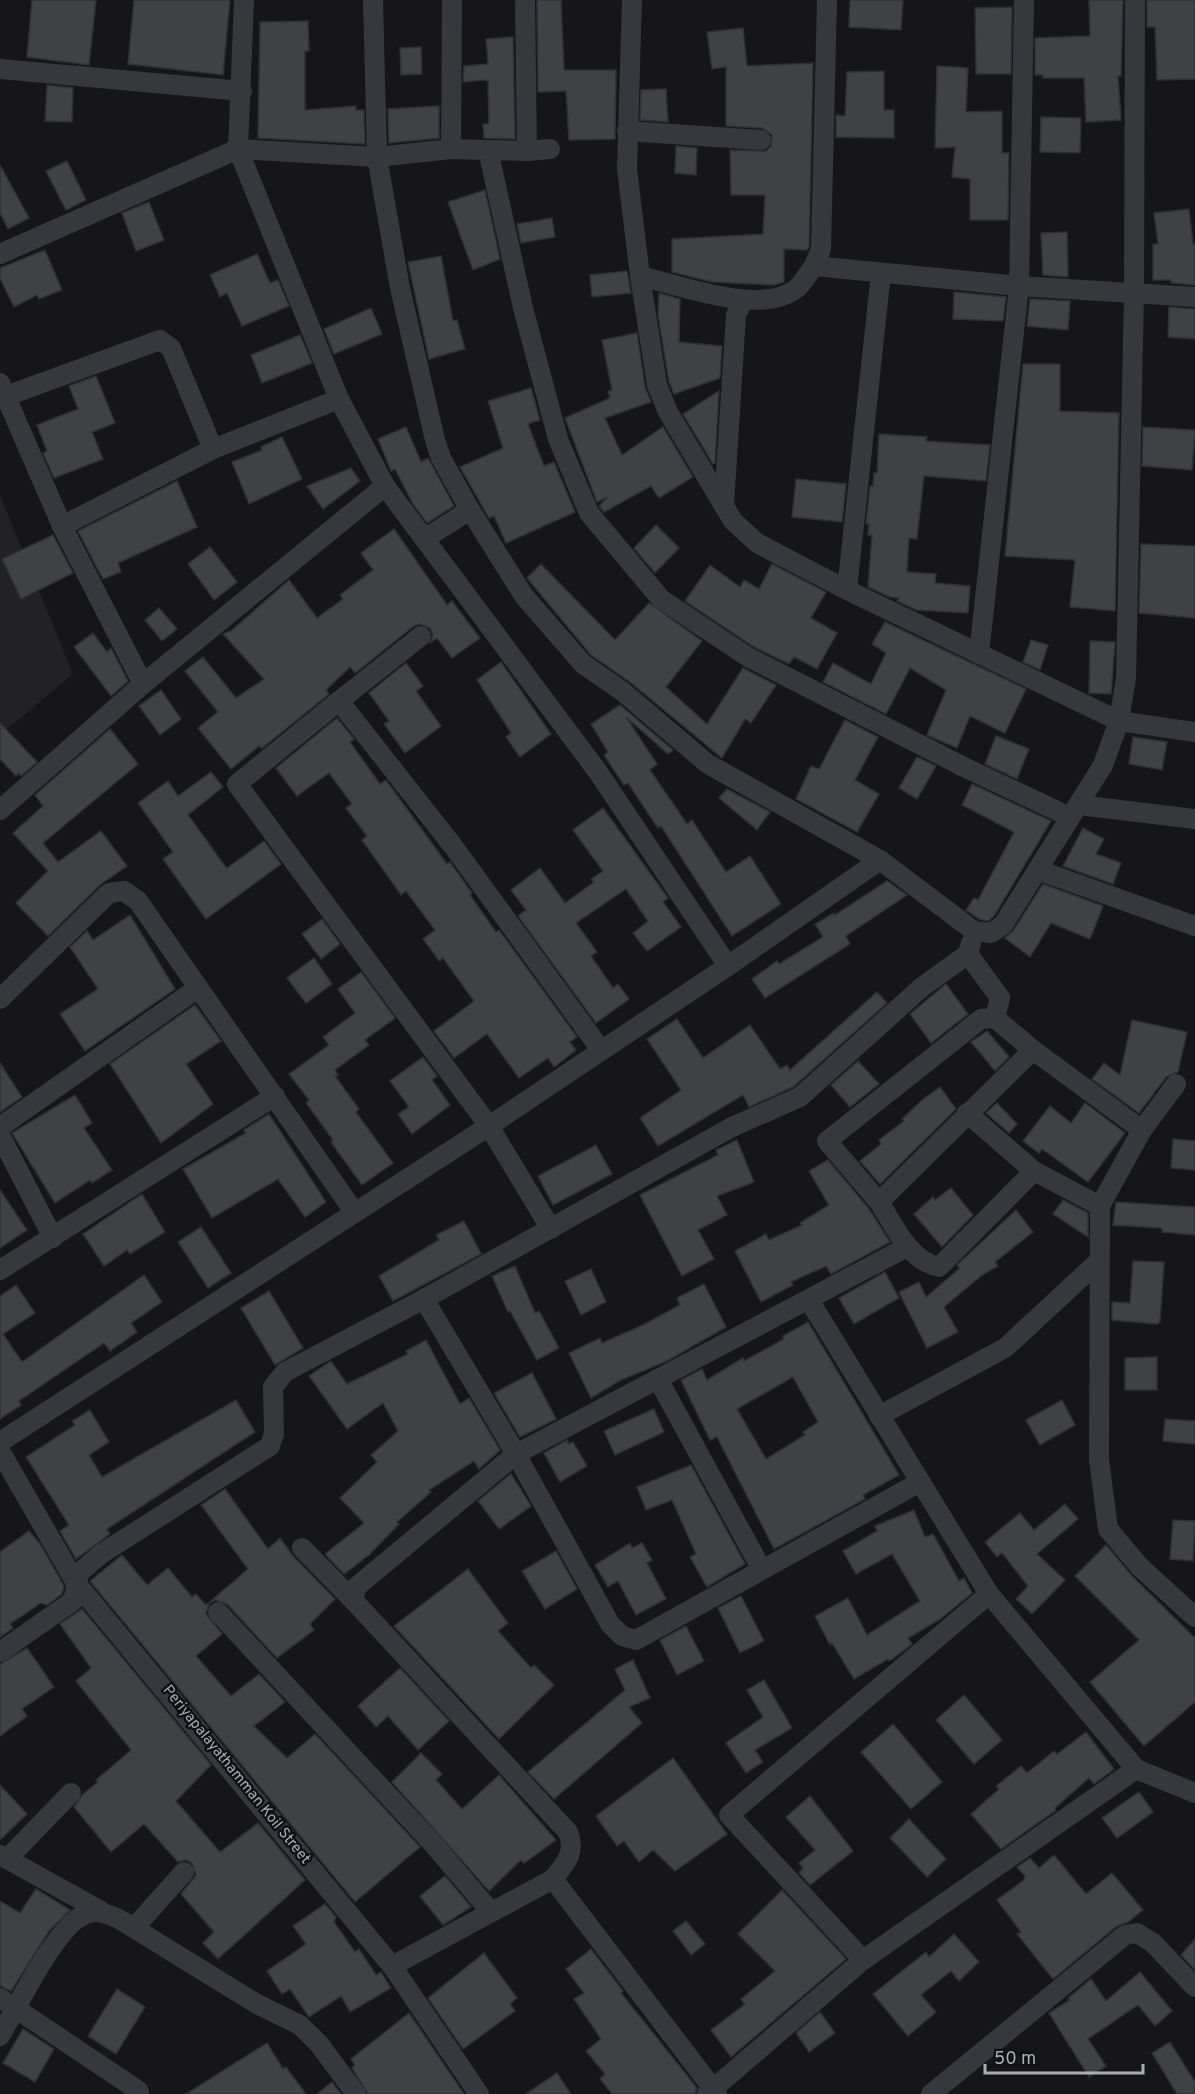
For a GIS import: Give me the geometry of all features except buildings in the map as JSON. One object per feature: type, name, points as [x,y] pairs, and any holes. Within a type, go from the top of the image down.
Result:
[{"type":"street","points":[[244,0],[238,149],[339,399],[385,486],[598,772],[728,966]]},
{"type":"street","points":[[373,0],[377,157],[400,288],[435,440],[441,458],[470,510],[524,597],[583,664],[622,691],[708,764],[880,860],[974,931],[991,933],[1003,926],[1103,765],[1119,721],[1126,678],[1134,293],[1135,0]]},
{"type":"street","points":[[451,150],[452,0]]},
{"type":"street","points":[[525,0],[527,151]]},
{"type":"street","points":[[632,0],[627,169],[640,276],[657,385],[668,412],[733,521],[757,543],[847,590],[1119,721],[1195,732]]},
{"type":"street","points":[[640,276],[743,300],[785,295],[798,288],[814,266],[821,249],[827,0]]},
{"type":"street","points":[[979,654],[1019,286],[1024,0]]},
{"type":"street","points":[[0,69],[242,92]]},
{"type":"street","points":[[627,131],[761,140]]},
{"type":"street","points":[[0,254],[238,149],[377,157],[451,150],[550,149]]},
{"type":"street","points":[[488,150],[523,308],[558,439],[590,513],[661,599],[748,657],[964,767],[1074,811],[1195,819]]},
{"type":"street","points":[[814,266],[1019,286],[1195,297]]},
{"type":"street","points":[[847,590],[881,273]]},
{"type":"street","points":[[724,505],[736,315],[743,300]]},
{"type":"street","points":[[143,684],[62,526],[3,390],[160,340],[171,348],[213,449]]},
{"type":"street","points":[[62,526],[213,449],[339,399]]},
{"type":"street","points":[[0,810],[143,684],[385,486]]},
{"type":"street","points":[[424,539],[470,510]]},
{"type":"street","points":[[421,636],[237,784],[489,1126],[550,1229]]},
{"type":"street","points":[[339,700],[453,846],[601,1050]]},
{"type":"street","points":[[0,1442],[489,1126],[728,966],[880,860]]},
{"type":"street","points":[[1038,870],[1195,926]]},
{"type":"street","points":[[0,999],[109,893],[124,891],[138,901],[355,1213]]},
{"type":"street","points":[[0,1652],[73,1601],[80,1573],[101,1554],[270,1446],[274,1434],[273,1388],[285,1372],[424,1299],[732,1127],[800,1097],[922,987],[968,954],[974,931]]},
{"type":"street","points":[[968,954],[1000,998],[995,1018]]},
{"type":"street","points":[[0,1127],[198,988]]},
{"type":"street","points":[[1034,1171],[939,1267],[928,1265],[908,1247],[879,1202],[827,1141],[981,1020],[995,1018],[1033,1050],[1142,1130]]},
{"type":"street","points":[[879,1202],[1033,1050]]},
{"type":"street","points":[[1176,1084],[1142,1130],[1100,1206],[1099,1459],[1108,1529],[1140,1567],[1195,1617]]},
{"type":"street","points":[[0,1270],[275,1096]]},
{"type":"street","points":[[967,1113],[1034,1171],[1100,1206]]},
{"type":"street","points":[[0,1135],[52,1238]]},
{"type":"street","points":[[354,1601],[355,1588],[367,1576],[516,1454],[908,1247]]},
{"type":"street","points":[[879,1416],[1005,1348],[1099,1261]]},
{"type":"street","points":[[424,1299],[516,1454],[610,1624],[622,1636],[636,1640],[920,1482]]},
{"type":"street","points":[[809,1299],[990,1594],[1136,1769],[1195,1793]]},
{"type":"street","points":[[658,1379],[762,1570]]},
{"type":"street","name":"Periyapalayathamman Koil Street","points":[[0,1451],[76,1583],[188,1715],[392,1966],[479,2094]]},
{"type":"street","points":[[302,1548],[568,1832],[572,1844],[571,1856],[553,1879],[392,1966]]},
{"type":"street","points":[[863,1960],[729,1815],[990,1594]]},
{"type":"street","points":[[218,1612],[435,1846],[491,1912]]},
{"type":"street","points":[[553,1879],[712,2092],[863,1960],[1136,1769]]},
{"type":"street","points":[[71,1793],[4,1857],[134,1928],[257,2004],[300,2025],[319,2044],[356,2094]]},
{"type":"street","points":[[134,1928],[183,1872]]},
{"type":"street","points":[[0,2036],[9,2003],[62,1934],[80,1916],[101,1911]]},
{"type":"street","points":[[931,2094],[1125,1935],[1137,1933],[1153,1943],[1195,1987]]},
{"type":"street","points":[[9,2003],[139,2091]]},
{"type":"shaded area","points":[[0,495],[73,674],[0,735]]}]
